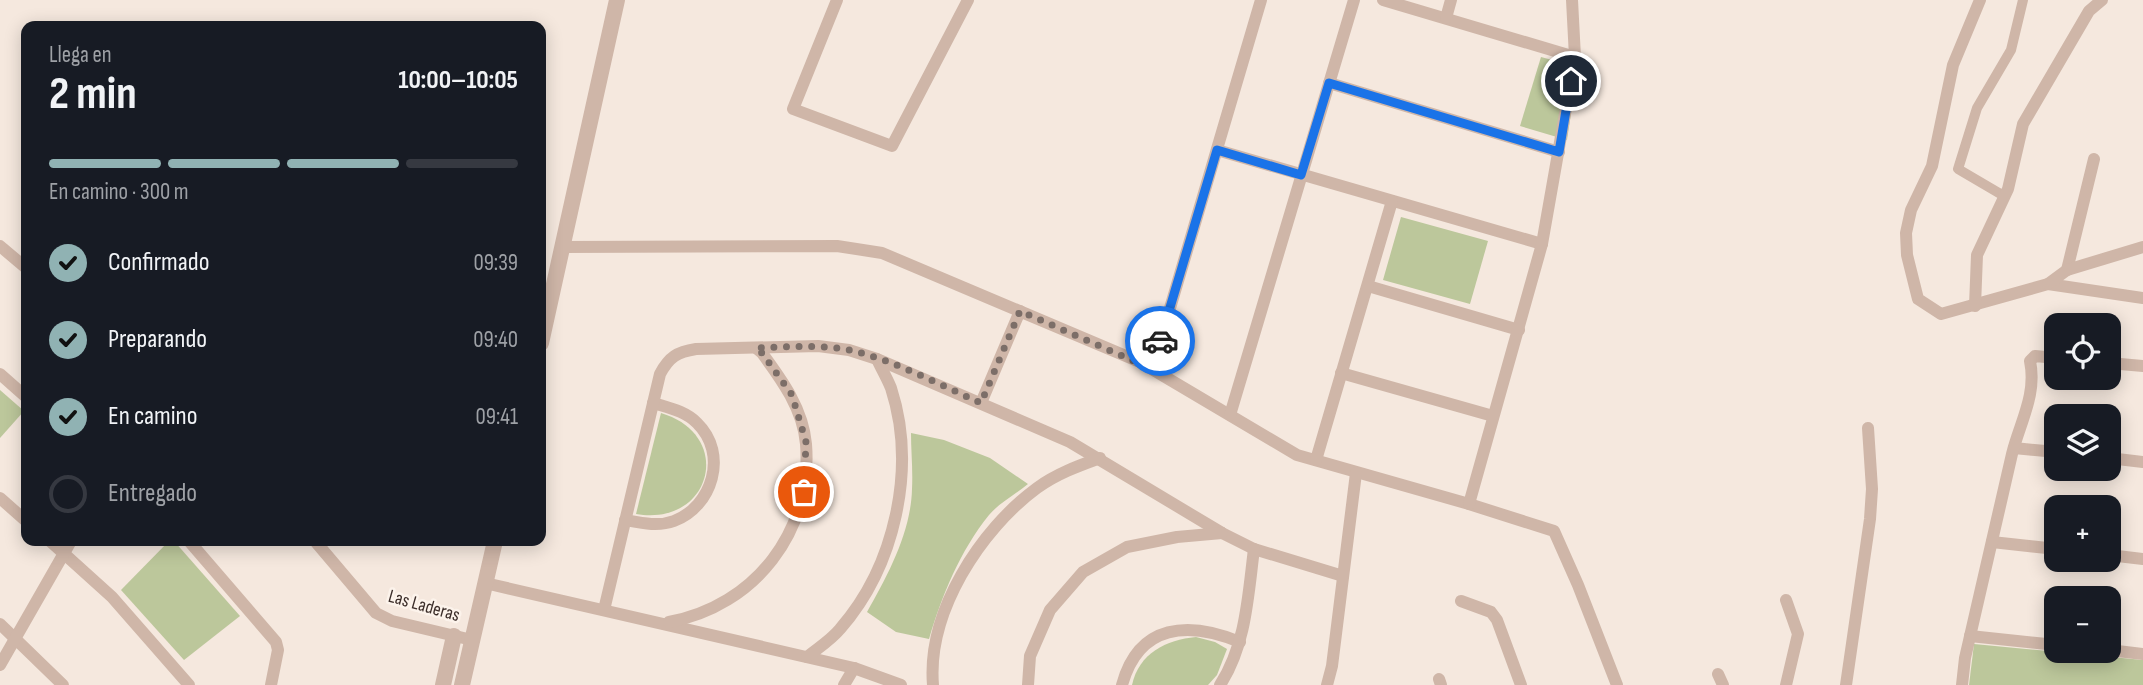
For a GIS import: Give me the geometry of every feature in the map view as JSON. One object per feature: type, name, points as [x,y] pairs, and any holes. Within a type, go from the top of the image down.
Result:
[{"type":"street","points":[[546,321],[617,0]]},
{"type":"street","points":[[837,0],[793,108],[892,146],[968,0]]},
{"type":"street","points":[[1152,369],[1261,0]]},
{"type":"street","points":[[1230,415],[1354,0]]},
{"type":"street","points":[[1383,0],[1575,57]]},
{"type":"street","points":[[1446,18],[1451,0]]},
{"type":"street","points":[[1469,504],[1542,244],[1575,57],[1572,0]]},
{"type":"street","points":[[1980,0],[1953,65],[1932,166],[1911,209],[1906,233],[1907,255],[1918,299],[1941,314],[1976,306],[2048,284],[2067,270],[2143,247]]},
{"type":"street","points":[[2004,196],[1958,169],[1977,108],[2011,50],[2023,0]]},
{"type":"street","points":[[1976,306],[1977,255],[2004,196],[2023,124],[2089,11],[2102,0]]},
{"type":"street","points":[[1329,83],[1559,152]]},
{"type":"street","points":[[1217,150],[1542,244]]},
{"type":"street","points":[[2067,270],[2094,159]]},
{"type":"street","points":[[1316,460],[1392,201]]},
{"type":"street","points":[[0,246],[21,264]]},
{"type":"street","points":[[563,247],[837,246],[882,253],[1152,369],[1297,455],[1554,531],[1617,685]]},
{"type":"street","points":[[2048,284],[2143,298]]},
{"type":"street","points":[[1367,286],[1519,330]]},
{"type":"street","points":[[981,403],[1020,311]]},
{"type":"street","points":[[604,610],[660,374],[667,360],[679,352],[695,349],[818,346],[849,350],[877,359],[1070,442],[1222,533],[1254,549],[1343,576]]},
{"type":"street","points":[[662,623],[714,609],[754,581],[787,540],[804,492],[806,442],[792,395],[756,348]]},
{"type":"street","points":[[1962,685],[1970,636],[2014,448],[2029,402],[2033,377],[2030,361],[2035,356],[2044,357]]},
{"type":"street","points":[[807,657],[839,630],[864,595],[884,557],[896,516],[902,473],[899,429],[891,387],[877,359]]},
{"type":"street","points":[[2121,364],[2143,366]]},
{"type":"street","points":[[1341,373],[1493,416]]},
{"type":"street","points":[[0,374],[21,393]]},
{"type":"street","points":[[625,520],[653,525],[672,522],[689,514],[704,499],[712,481],[714,461],[710,442],[699,424],[683,412],[653,402]]},
{"type":"street","points":[[1846,685],[1870,519],[1872,489],[1868,428]]},
{"type":"street","points":[[2014,448],[2044,452]]},
{"type":"street","points":[[933,685],[932,667],[940,626],[956,585],[978,549],[1006,515],[1038,487],[1075,467],[1100,458]]},
{"type":"street","points":[[2121,459],[2143,462]]},
{"type":"street","points":[[1327,685],[1332,666],[1356,473]]},
{"type":"street","points":[[0,498],[21,517]]},
{"type":"street","points":[[1028,685],[1030,656],[1050,610],[1083,572],[1127,547],[1177,537],[1222,533]]},
{"type":"street","points":[[1992,542],[2044,548]]},
{"type":"street","points":[[56,546],[112,597],[189,685]]},
{"type":"street","points":[[0,665],[68,546]]},
{"type":"street","points":[[193,546],[276,642],[278,650],[271,685]]},
{"type":"street","name":"Las Laderas","points":[[319,546],[376,613],[391,621],[472,640]]},
{"type":"street","points":[[462,685],[494,546]]},
{"type":"street","points":[[1220,685],[1240,642],[1254,549]]},
{"type":"street","points":[[2121,556],[2143,559]]},
{"type":"street","points":[[485,583],[854,668],[901,685]]},
{"type":"street","points":[[1786,600],[1798,634],[1786,685]]},
{"type":"street","points":[[1461,601],[1491,612],[1497,620],[1521,685]]},
{"type":"street","points":[[0,624],[63,685]]},
{"type":"street","points":[[1122,685],[1127,668],[1139,650],[1157,636],[1178,629],[1200,629],[1240,642]]},
{"type":"street","points":[[443,685],[454,636]]},
{"type":"street","points":[[1970,636],[2044,644]]},
{"type":"street","points":[[2121,651],[2143,654]]},
{"type":"street","points":[[844,685],[854,668]]},
{"type":"green space","points":[[1541,57],[1578,67],[1567,140],[1520,126]]},
{"type":"green space","points":[[1401,217],[1488,241],[1470,304],[1383,280]]},
{"type":"green space","points":[[0,390],[21,408],[21,414],[0,438]]},
{"type":"green space","points":[[661,413],[684,424],[699,440],[706,458],[705,477],[697,494],[682,507],[662,514],[636,514]]},
{"type":"green space","points":[[911,433],[944,440],[990,458],[1028,484],[993,511],[969,543],[946,590],[929,639],[896,632],[867,612],[890,568],[908,521],[912,489]]},
{"type":"green space","points":[[164,546],[178,546],[240,616],[184,660],[121,590]]},
{"type":"green space","points":[[1196,637],[1215,642],[1227,649],[1217,675],[1208,685],[1132,685],[1141,664],[1155,650],[1174,641]]},
{"type":"green space","points":[[1974,644],[2044,651],[2044,663],[2121,663],[2121,658],[2143,660],[2143,685],[1969,685]]},
{"type":"way so far","points":[[804,492],[806,442],[792,395],[756,348],[818,346],[849,350],[905,369],[981,403],[1020,311],[1152,369],[1160,341]]},
{"type":"route","points":[[1160,341],[1217,150],[1301,175],[1329,83],[1559,152],[1571,81]]}]
